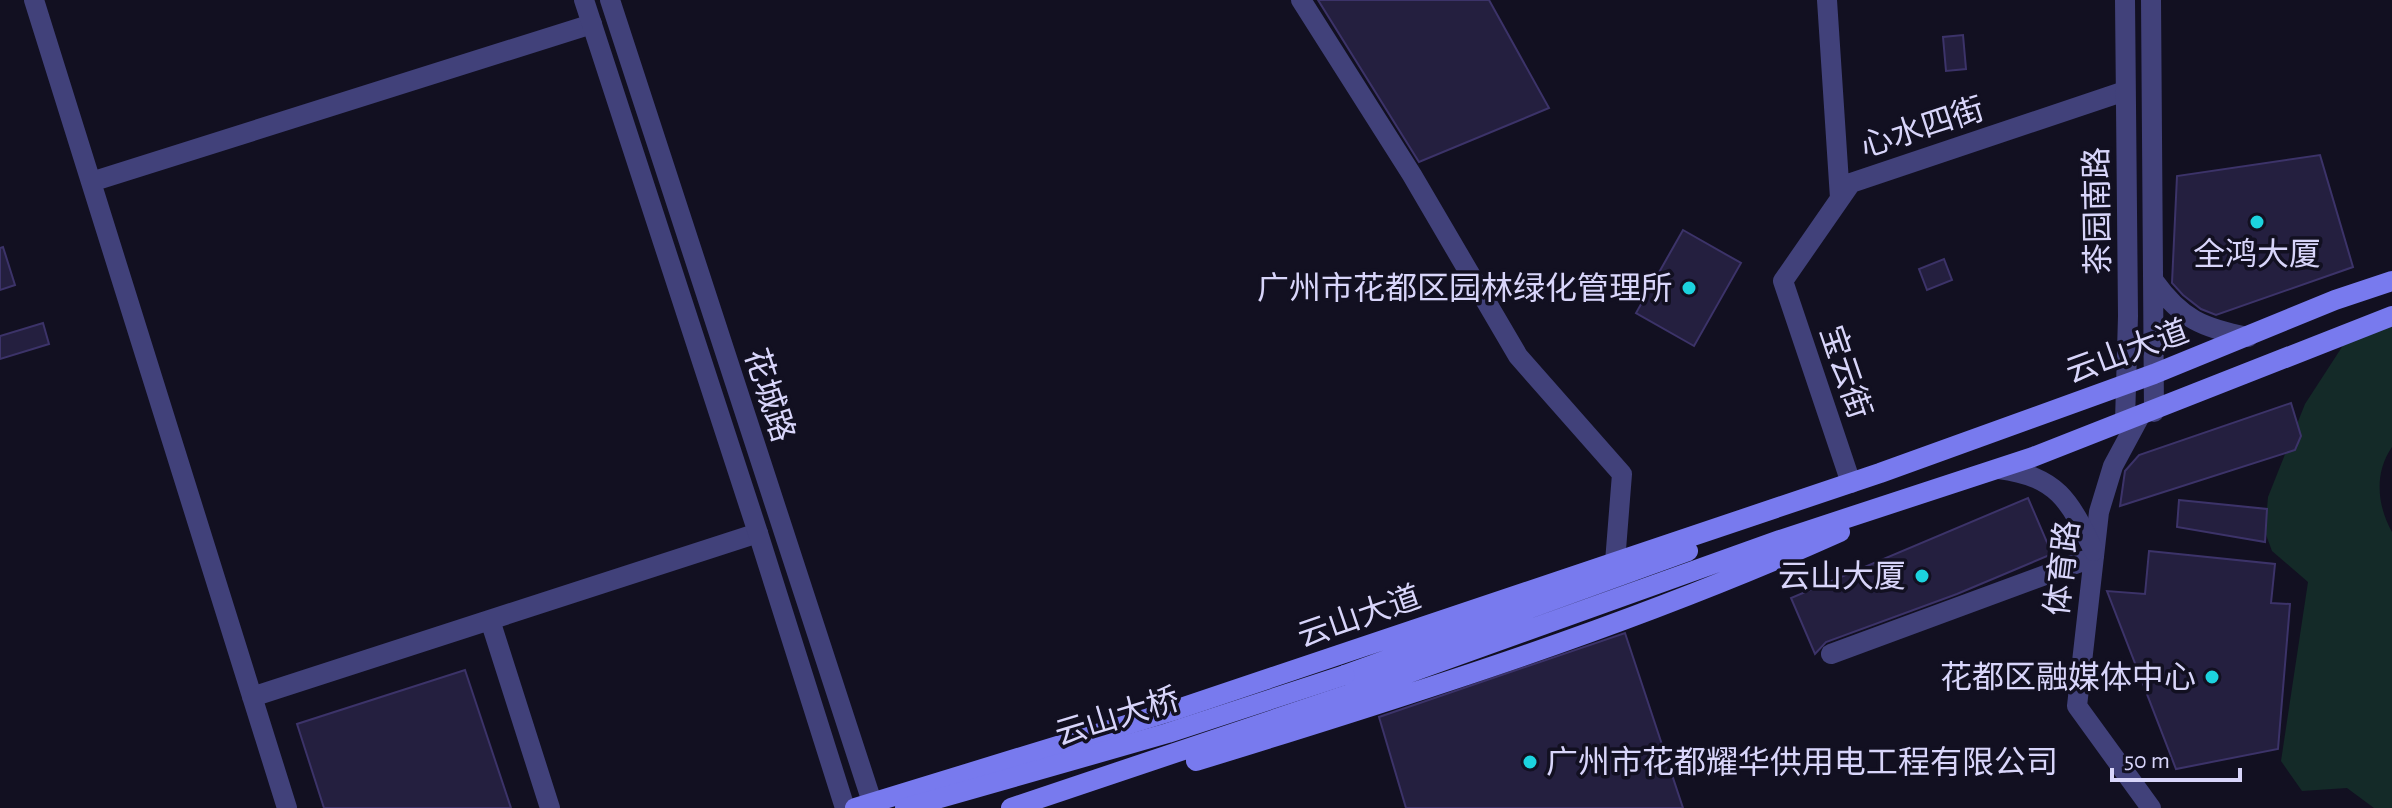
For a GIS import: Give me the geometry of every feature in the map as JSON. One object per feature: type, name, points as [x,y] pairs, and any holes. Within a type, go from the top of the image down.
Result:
[{"type":"main road","name":"云山大道","points":[[867,807],[1175,710],[1880,473],[2154,374],[2335,300],[2392,281]]},
{"type":"main road","name":"云山大道","points":[[1348,684],[1999,469],[2392,316]]},
{"type":"main road","name":"云山大道","points":[[1348,684],[1880,473]]},
{"type":"main road","name":"云山大道","points":[[1032,808],[1232,750],[1603,627],[1786,557],[1928,493]]},
{"type":"main road","name":"云山大桥","points":[[906,808],[1348,684]]},
{"type":"main road","name":"云山大桥","points":[[1011,808],[1348,684]]},
{"type":"main road","points":[[906,808],[990,768]]},
{"type":"street","points":[[34,0],[287,808]]},
{"type":"street","name":"花城路","points":[[584,0],[845,808]]},
{"type":"street","name":"花城路","points":[[610,0],[867,807]]},
{"type":"street","points":[[1301,0],[1412,175],[1518,356],[1622,474],[1615,562]]},
{"type":"street","points":[[1827,0],[1840,198]]},
{"type":"street","name":"茶园南路","points":[[2125,0],[2126,382],[2140,416]]},
{"type":"street","name":"茶园南路","points":[[2140,416],[2154,374],[2151,0]]},
{"type":"street","points":[[91,182],[592,24]]},
{"type":"street","name":"心水四街","points":[[1783,281],[1851,183],[2125,91]]},
{"type":"street","name":"宝云街","points":[[1783,281],[1851,483]]},
{"type":"street","points":[[2154,281],[2170,304],[2192,320],[2216,331],[2248,337]]},
{"type":"street","name":"体育路","points":[[2140,416],[2113,466],[2099,512],[2077,706],[2151,808]]},
{"type":"street","points":[[1831,654],[2094,554],[2079,520],[2051,485],[2028,473],[1999,469]]},
{"type":"street","points":[[252,697],[758,533]]},
{"type":"street","points":[[490,620],[550,808]]},
{"type":"green space","points":[[2392,316],[2392,447],[2382,467],[2380,489],[2383,511],[2392,532],[2392,808],[2374,808],[2347,788],[2302,791],[2281,761],[2308,582],[2272,551],[2265,532],[2268,497],[2305,404],[2353,330]]},
{"type":"building","points":[[1318,0],[1489,0],[1549,108],[1419,162]]},
{"type":"building","points":[[1963,35],[1966,69],[1946,71],[1943,37]]},
{"type":"building","name":"全鸿大厦","points":[[2320,155],[2353,267],[2216,315],[2201,309],[2183,295],[2172,283],[2177,176]]},
{"type":"building","name":"广州市花都区园林绿化管理所","points":[[1683,230],[1741,263],[1694,346],[1636,313]]},
{"type":"building","points":[[3,247],[15,285],[0,290],[0,248]]},
{"type":"building","points":[[1944,259],[1952,280],[1927,290],[1919,269]]},
{"type":"building","points":[[43,323],[49,344],[0,359],[0,336]]},
{"type":"building","points":[[2291,403],[2301,436],[2295,450],[2120,506],[2125,471],[2139,455]]},
{"type":"building","name":"云山大厦","points":[[2028,498],[2052,554],[1957,594],[1826,642],[1815,654],[1791,598]]},
{"type":"building","points":[[2179,500],[2267,509],[2265,542],[2177,527]]},
{"type":"building","name":"花都区融媒体中心","points":[[2149,551],[2275,564],[2271,603],[2290,604],[2278,749],[2176,769],[2107,591],[2145,594]]},
{"type":"building","name":"广州市花都耀华供用电工程有限公司","points":[[1625,633],[1683,808],[1406,808],[1379,717]]},
{"type":"building","points":[[465,670],[511,808],[324,808],[297,724]]},
{"type":"place","name":"全鸿大厦","points":[[2257,222]]},
{"type":"place","name":"广州市花都区园林绿化管理所","points":[[1689,288]]},
{"type":"place","name":"云山大厦","points":[[1922,576]]},
{"type":"place","name":"花都区融媒体中心","points":[[2212,677]]},
{"type":"place","name":"广州市花都耀华供用电工程有限公司","points":[[1530,762]]}]
